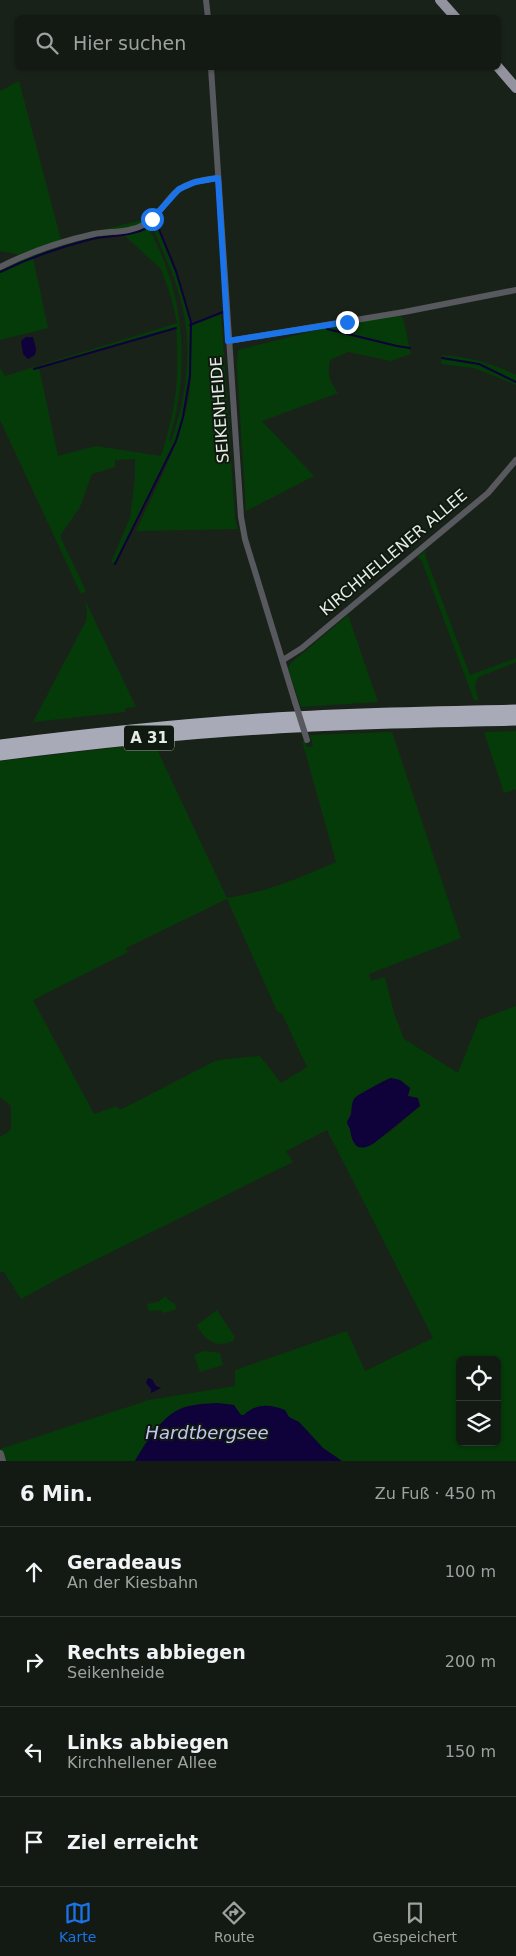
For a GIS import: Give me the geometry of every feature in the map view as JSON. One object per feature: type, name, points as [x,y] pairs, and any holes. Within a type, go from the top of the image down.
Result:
[{"type":"highway","name":"A 31","points":[[0,745],[129,730],[260,719],[516,710]]},
{"type":"highway","name":"A 31","points":[[0,755],[132,740],[261,729],[390,722],[516,720]]},
{"type":"main road","points":[[440,0],[453,15]]},
{"type":"main road","points":[[501,70],[516,88]]},
{"type":"street","points":[[206,0],[208,15]]},
{"type":"street","name":"SEIKENHEIDE","points":[[211,70],[228,341],[243,531],[308,740]]},
{"type":"street","points":[[0,267],[28,254],[65,242],[93,234],[135,228],[154,217],[179,189],[195,182],[218,178]]},
{"type":"street","points":[[228,341],[385,316],[516,290]]},
{"type":"street","name":"KIRCHHELLENER ALLEE","points":[[283,660],[302,648],[488,493],[516,460]]},
{"type":"street","points":[[0,1454],[2,1461]]},
{"type":"green space","points":[[19,81],[61,240],[142,220],[143,224],[21,255],[0,251],[0,91]]},
{"type":"green space","points":[[155,218],[181,287],[190,325],[221,314],[235,519],[238,529],[136,531],[163,473],[180,430],[190,388],[190,369],[183,417],[176,440],[115,563],[111,562],[130,518],[135,477],[135,459],[115,460],[115,467],[92,474],[80,507],[60,536],[86,591],[81,594],[0,420],[0,368],[5,376],[177,323],[172,300],[161,269],[124,235],[137,233],[145,229],[132,233],[98,237],[33,257],[0,272],[0,268],[53,247],[146,226],[148,227],[170,278],[181,332],[180,386],[169,440],[171,441],[180,412],[186,381],[187,335],[180,296],[151,222]],"holes":[[[176,328],[176,393],[161,456],[96,446],[58,456],[39,368],[35,369]]]},
{"type":"green space","points":[[33,258],[48,328],[0,340],[0,273]]},
{"type":"green space","points":[[398,315],[403,318],[411,354],[391,361],[348,352],[330,360],[330,378],[338,393],[262,421],[314,476],[246,511],[237,366],[238,350],[313,331]]},
{"type":"green space","points":[[442,355],[462,357],[498,367],[516,375],[516,385],[474,368],[441,364]]},
{"type":"green space","points":[[426,550],[425,555],[470,675],[516,658],[516,662],[477,679],[476,691],[479,700],[474,700],[421,559],[417,557]]},
{"type":"green space","points":[[85,600],[136,707],[125,708],[125,712],[33,722],[86,621]]},
{"type":"green space","points":[[348,615],[378,702],[301,707],[288,668],[291,663]]},
{"type":"green space","points":[[516,731],[516,789],[504,793],[484,732]]},
{"type":"green space","points":[[392,732],[461,938],[369,974],[371,981],[385,977],[394,1013],[404,1039],[458,1073],[479,1020],[516,1006],[516,1461],[342,1461],[323,1448],[299,1422],[289,1417],[248,1411],[241,1415],[230,1404],[207,1403],[187,1407],[168,1417],[147,1441],[135,1461],[3,1461],[0,1449],[149,1400],[235,1386],[235,1370],[347,1331],[365,1371],[433,1338],[327,1130],[286,1151],[293,1162],[63,1276],[21,1299],[4,1272],[0,1272],[0,1137],[11,1130],[11,1106],[0,1097],[0,761],[154,743],[227,898],[269,888],[336,862],[302,741],[305,740],[307,747],[313,746],[310,735]],"holes":[[[227,899],[277,1011],[282,1014],[307,1067],[281,1083],[260,1056],[226,1059],[215,1061],[120,1110],[117,1106],[94,1114],[33,1000],[128,952],[126,948]],[[400,1080],[410,1088],[408,1096],[418,1098],[420,1106],[391,1131],[368,1146],[354,1133],[349,1124],[357,1095],[370,1090],[383,1081]]]},
{"type":"green space","points":[[165,1296],[174,1303],[177,1309],[164,1313],[160,1310],[149,1311],[147,1304],[158,1302]]},
{"type":"green space","points":[[217,1310],[234,1336],[234,1340],[228,1343],[217,1344],[212,1342],[203,1335],[197,1325]]},
{"type":"green space","points":[[204,1351],[220,1353],[223,1365],[200,1372],[194,1355]]},
{"type":"water","points":[[26,337],[33,337],[36,349],[35,355],[28,359],[23,354],[21,341]]},
{"type":"water","points":[[391,1078],[400,1080],[410,1088],[408,1096],[418,1098],[420,1106],[373,1144],[363,1148],[356,1146],[347,1123],[351,1115],[353,1101],[365,1091]]},
{"type":"water","points":[[148,1378],[152,1379],[156,1386],[161,1388],[151,1393],[151,1389],[146,1383]]},
{"type":"water","name":"Hardtbergsee","points":[[218,1403],[234,1405],[241,1415],[244,1415],[253,1408],[263,1406],[285,1410],[289,1417],[299,1422],[323,1448],[342,1461],[135,1461],[160,1424],[173,1413],[189,1406]]},
{"type":"waterway","points":[[115,564],[176,441],[183,417],[190,376],[191,322],[176,271],[156,222]]},
{"type":"waterway","points":[[0,272],[68,246],[92,239],[126,235],[145,229]]},
{"type":"waterway","points":[[190,325],[223,312]]},
{"type":"waterway","points":[[34,369],[176,328]]},
{"type":"waterway","points":[[327,329],[410,348]]},
{"type":"waterway","points":[[442,358],[479,364],[516,382]]},
{"type":"route","points":[[152,219],[179,189],[205,179],[218,178],[228,341],[347,322]]}]
